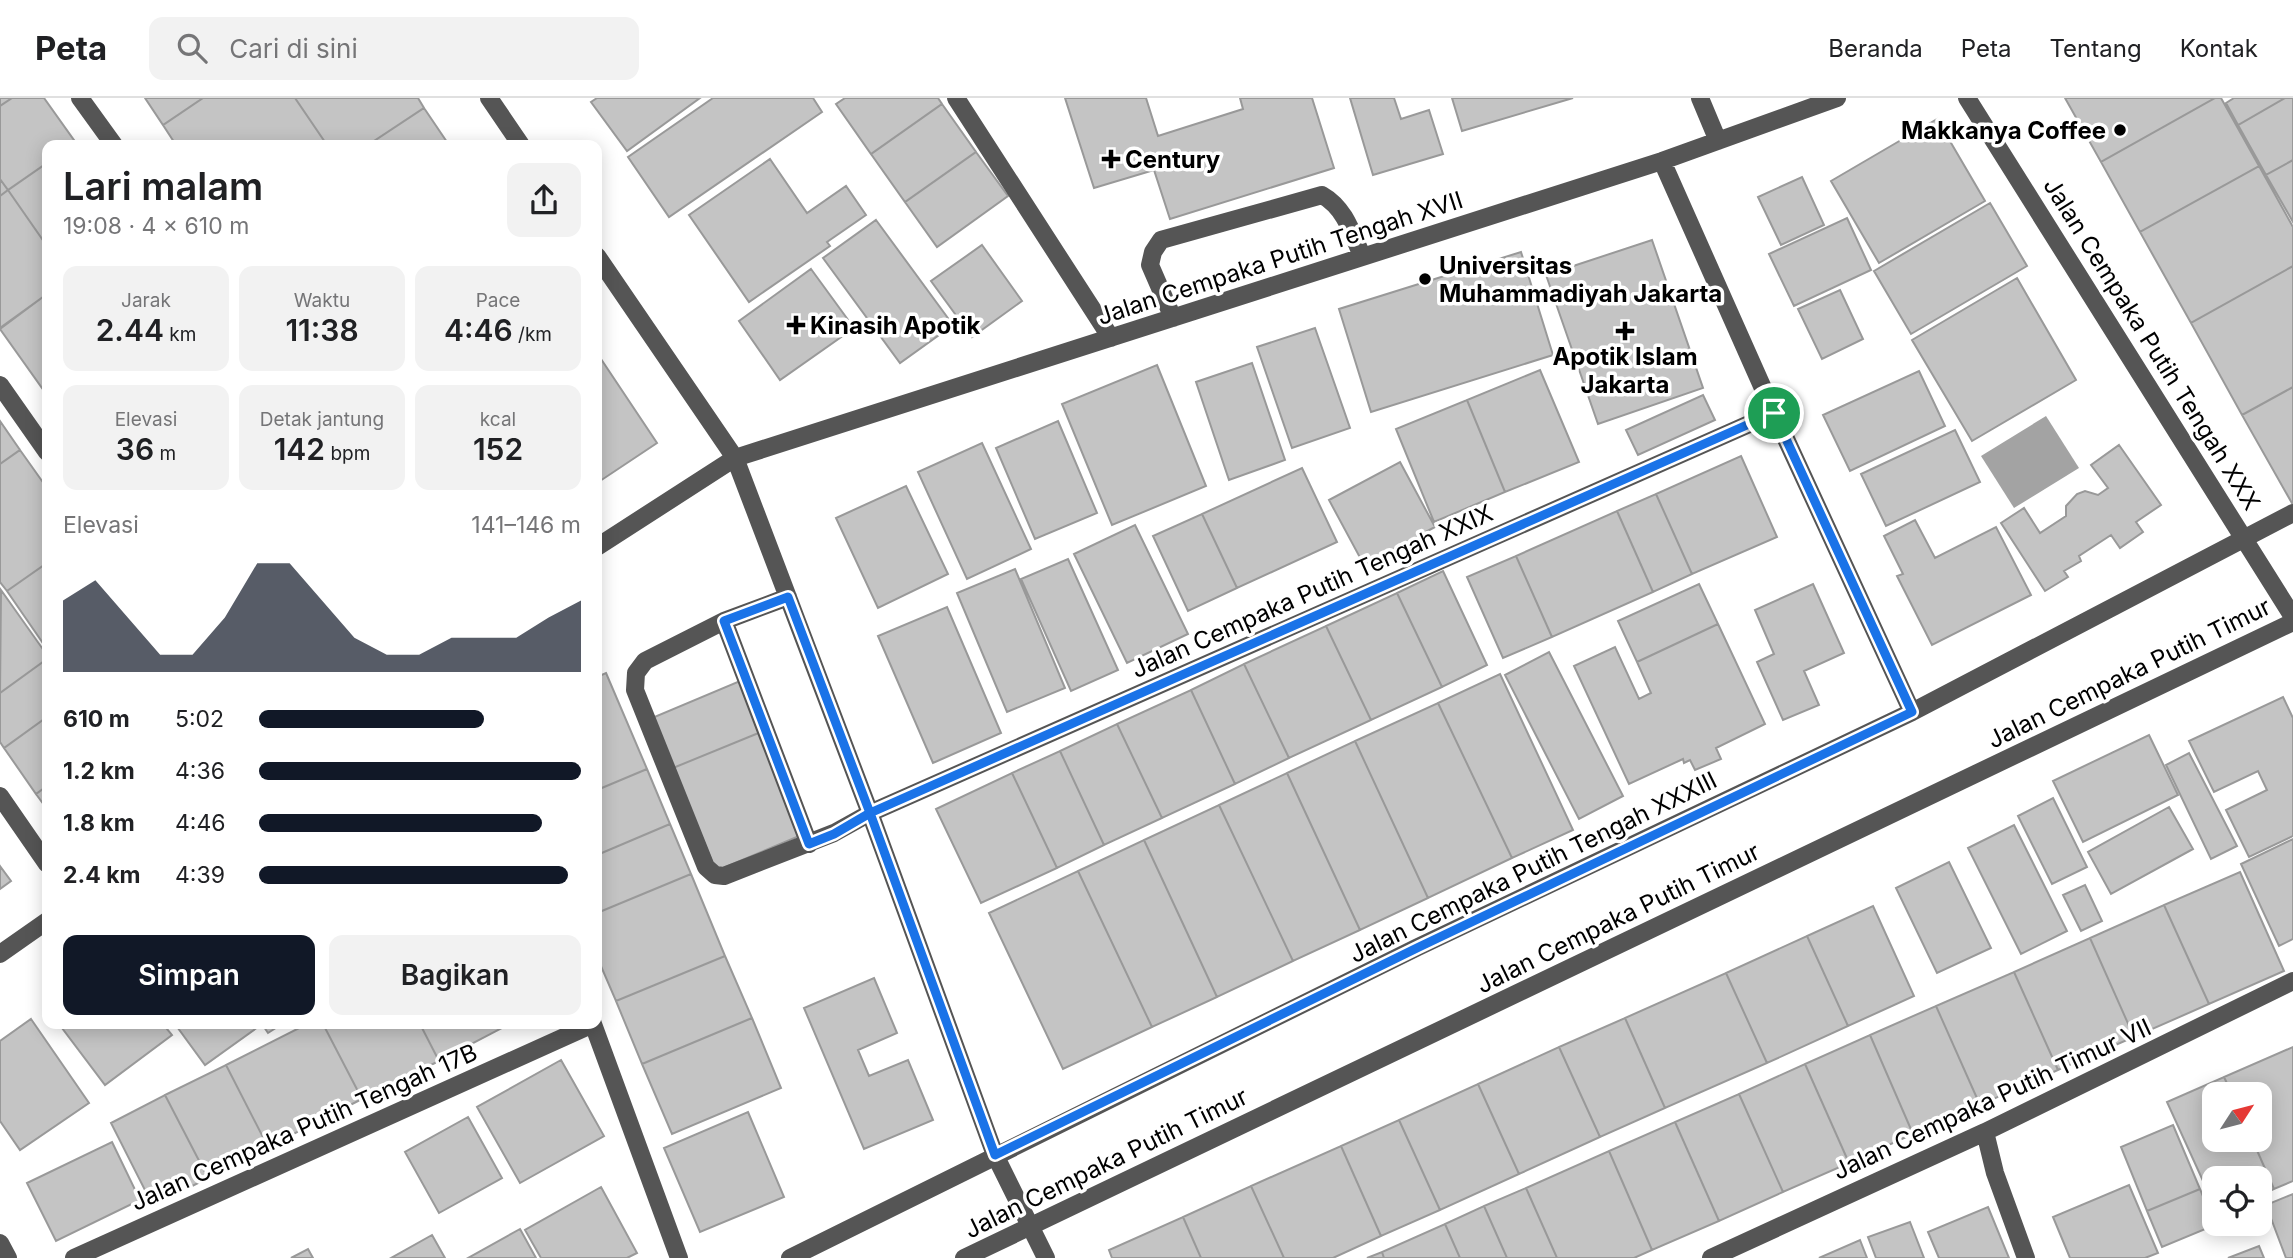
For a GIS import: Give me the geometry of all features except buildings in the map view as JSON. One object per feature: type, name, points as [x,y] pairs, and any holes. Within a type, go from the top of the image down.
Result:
[{"type":"street","points":[[80,98],[110,140]]},
{"type":"street","points":[[489,98],[518,140]]},
{"type":"street","points":[[956,98],[1111,338]]},
{"type":"street","points":[[1700,98],[1718,141]]},
{"type":"street","name":"Jalan Cempaka Putih Tengah XVII","points":[[602,544],[735,458],[1662,161],[1837,98]]},
{"type":"street","name":"Jalan Cempaka Putih Tengah XXX","points":[[1967,98],[2245,537],[2291,616]]},
{"type":"street","points":[[1662,161],[1774,413],[1912,712]]},
{"type":"street","points":[[1173,318],[1150,265],[1153,252],[1161,240],[1322,195],[1334,202],[1345,216],[1362,256]]},
{"type":"street","points":[[602,263],[735,458],[998,1161],[1046,1258]]},
{"type":"street","points":[[0,385],[42,445]]},
{"type":"street","name":"Jalan Cempaka Putih Tengah XXIX","points":[[724,621],[645,661],[636,673],[635,690],[706,867],[715,875],[724,876],[834,834],[870,813],[1774,413]]},
{"type":"street","name":"Jalan Cempaka Putih Tengah XXXIII","points":[[790,1258],[998,1161],[1406,953],[1912,712],[2293,513]]},
{"type":"street","points":[[788,597],[724,621],[809,844]]},
{"type":"street","name":"Jalan Cempaka Putih Timur","points":[[964,1258],[1026,1218],[2291,616]]},
{"type":"street","points":[[0,796],[42,857]]},
{"type":"street","points":[[0,954],[42,924]]},
{"type":"street","name":"Jalan Cempaka Putih Timur VII","points":[[1711,1258],[1985,1132],[2293,981]]},
{"type":"street","name":"Jalan Cempaka Putih Tengah 17B","points":[[74,1258],[582,1029]]},
{"type":"street","points":[[595,1029],[678,1258]]},
{"type":"street","points":[[1985,1132],[1995,1173],[2026,1258]]},
{"type":"street","points":[[0,1244],[8,1258]]},
{"type":"shaded area","points":[[2046,416],[2079,468],[2014,508],[1981,456]]},
{"type":"place","name":"Makkanya Coffee","points":[[2120,130]]},
{"type":"place","name":"Century","points":[[1111,159]]},
{"type":"place","name":"Universitas Muhammadiyah Jakarta","points":[[1425,279]]},
{"type":"place","name":"Kinasih Apotik","points":[[796,325]]},
{"type":"place","name":"Apotik Islam Jakarta","points":[[1625,331]]},
{"type":"route","points":[[1774,413],[870,813],[788,597],[724,621],[809,844],[834,834],[870,813],[995,1155],[1419,947],[1912,712],[1774,413]]}]
